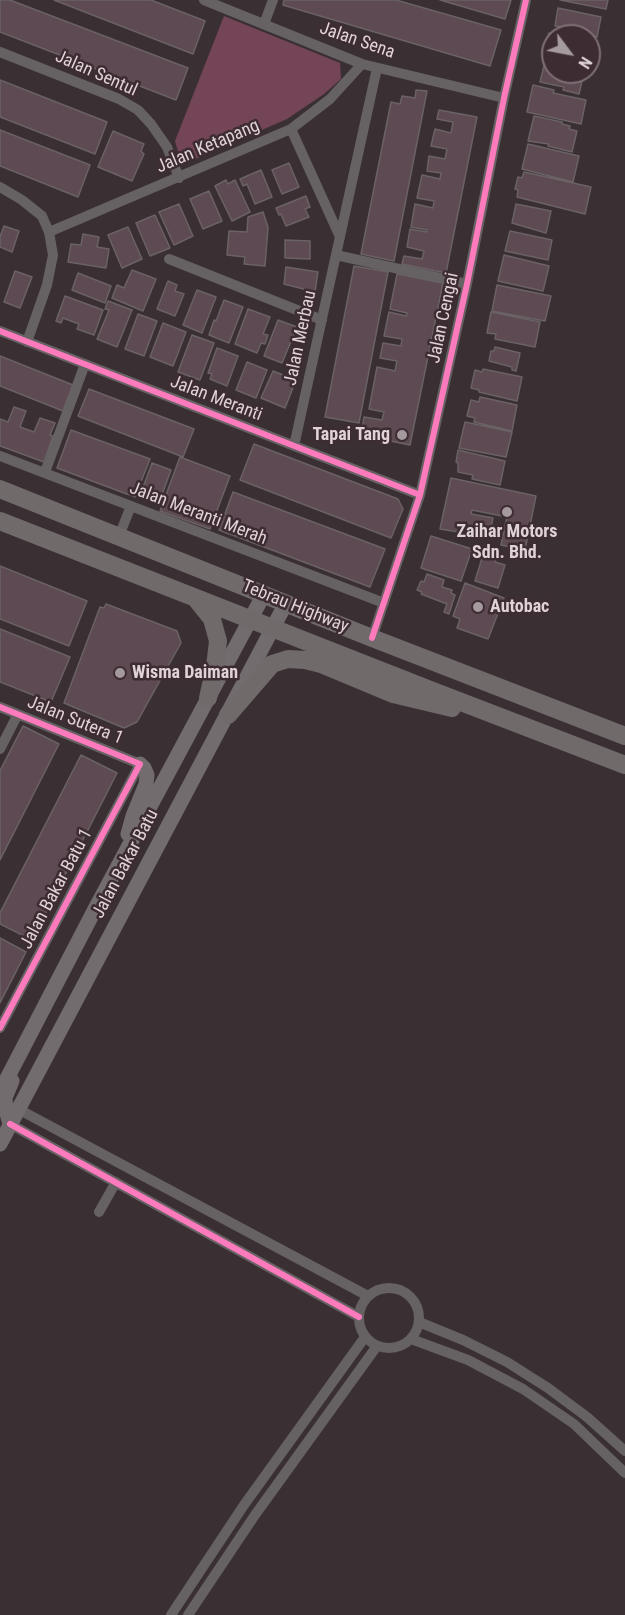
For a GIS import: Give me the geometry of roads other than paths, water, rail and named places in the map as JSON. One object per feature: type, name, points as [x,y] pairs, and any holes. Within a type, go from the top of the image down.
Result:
[{"type":"highway","name":"Tebrau Highway","points":[[0,489],[372,638],[625,736]]},
{"type":"highway","name":"Tebrau Highway","points":[[0,521],[625,765]]},
{"type":"highway","points":[[195,597],[212,619],[218,641],[216,667],[208,698]]},
{"type":"highway","points":[[228,715],[272,664],[288,659],[321,664],[393,694],[498,716]]},
{"type":"main road","name":"Jalan Bakar Batu","points":[[0,1092],[264,594]]},
{"type":"main road","name":"Jalan Bakar Batu","points":[[0,1144],[9,1115],[44,1057],[286,603]]},
{"type":"main road","points":[[129,846],[129,827],[146,784],[147,775],[140,764]]},
{"type":"main road","points":[[9,1115],[6,1098],[8,1089],[62,983],[94,911]]},
{"type":"street","name":"Jalan Sena","points":[[204,0],[362,64],[504,98]]},
{"type":"street","points":[[264,24],[273,0]]},
{"type":"street","name":"Jalan Cengai","points":[[372,638],[420,495],[526,0]]},
{"type":"street","name":"Jalan Sentul","points":[[0,51],[119,99],[138,111],[151,124],[167,147],[179,178]]},
{"type":"street","name":"Jalan Ketapang","points":[[49,232],[291,129],[330,99],[362,64]]},
{"type":"street","name":"Jalan Merbau","points":[[294,446],[377,68]]},
{"type":"street","points":[[291,129],[340,238]]},
{"type":"street","points":[[0,187],[22,200],[42,216],[49,232],[53,255],[47,285],[27,342]]},
{"type":"street","points":[[336,255],[467,284]]},
{"type":"street","points":[[169,259],[322,320]]},
{"type":"street","name":"Jalan Meranti","points":[[0,331],[420,495]]},
{"type":"street","points":[[45,472],[85,364]]},
{"type":"street","name":"Jalan Meranti Merah","points":[[0,456],[384,603]]},
{"type":"street","points":[[119,536],[131,506]]},
{"type":"street","name":"Jalan Sutera 1","points":[[0,707],[140,764]]},
{"type":"street","points":[[0,749],[18,714]]},
{"type":"street","name":"Jalan Bakar Batu 1","points":[[0,1028],[140,764]]},
{"type":"street","points":[[9,1115],[116,1182],[358,1317]]},
{"type":"street","points":[[9,1115],[368,1296]]},
{"type":"street","points":[[99,1212],[116,1182]]},
{"type":"street","points":[[387,1288],[398,1289],[407,1294],[418,1311],[419,1322],[411,1339],[395,1348],[377,1346],[365,1337],[358,1317],[368,1296],[377,1290],[387,1288]]},
{"type":"street","points":[[419,1322],[507,1362],[548,1388],[587,1417],[625,1451]]},
{"type":"street","points":[[171,1615],[244,1505],[365,1337]]},
{"type":"street","points":[[411,1339],[468,1360],[523,1389],[574,1424],[625,1473]]},
{"type":"street","points":[[188,1615],[255,1515],[377,1346]]},
{"type":"place","name":"Tapai Tang","points":[[402,435]]},
{"type":"place","name":"Zaihar Motors Sdn. Bhd.","points":[[507,512]]},
{"type":"place","name":"Autobac","points":[[478,607]]},
{"type":"place","name":"Wisma Daiman","points":[[120,673]]}]
